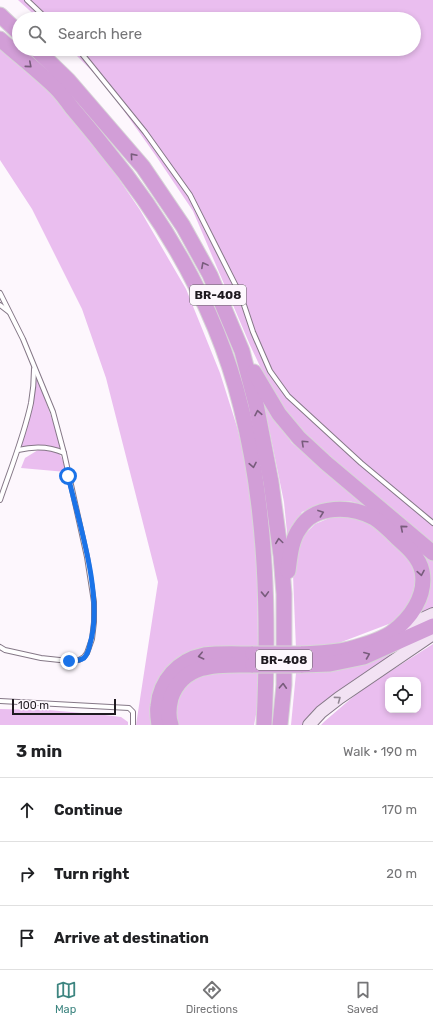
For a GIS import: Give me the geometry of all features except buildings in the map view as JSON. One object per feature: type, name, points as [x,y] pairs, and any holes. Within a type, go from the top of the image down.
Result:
[{"type":"highway","points":[[0,15],[12,26]]},
{"type":"highway","name":"BR-408","points":[[0,39],[12,50]]},
{"type":"highway","name":"BR-408","points":[[19,56],[56,88],[105,148],[160,234],[230,373],[241,407],[256,483],[265,590],[264,725]]},
{"type":"highway","name":"BR-408","points":[[43,56],[68,80],[143,167],[170,206],[183,226],[210,275],[242,351],[256,404],[271,482],[281,556],[284,594],[284,685],[280,725]]},
{"type":"highway","points":[[242,351],[278,414],[299,438],[326,463],[433,553]]},
{"type":"highway","points":[[284,594],[293,543],[300,527],[311,516],[326,510],[343,509],[361,512],[376,519],[416,557],[422,570],[423,585],[418,601],[409,616],[391,633],[348,650],[301,659]]},
{"type":"highway","points":[[159,725],[158,707],[166,679],[178,667],[197,657],[206,655],[254,659],[301,659],[330,664],[364,657],[433,626]]},
{"type":"highway","points":[[171,725],[169,705],[174,691],[184,678],[197,669],[254,659]]},
{"type":"highway","points":[[257,725],[265,687]]},
{"type":"street","points":[[391,633],[433,614]]},
{"type":"street","points":[[309,725],[321,712],[339,698],[433,634]]},
{"type":"lane","points":[[27,0],[40,12]]},
{"type":"lane","points":[[84,56],[145,132],[190,194],[241,296],[253,332],[270,371],[288,396],[362,463],[433,523]]},
{"type":"lane","points":[[0,293],[23,339],[53,412],[64,453],[92,584],[94,602],[92,639],[87,653],[79,660],[69,661],[41,658],[5,650],[0,647]]},
{"type":"lane","points":[[0,305],[10,313]]},
{"type":"lane","points":[[0,500],[18,450],[32,401],[34,368]]},
{"type":"lane","points":[[18,450],[37,446],[50,448],[64,453]]},
{"type":"lane","points":[[0,702],[129,708],[133,712],[133,725]]},
{"type":"shaded area","points":[[18,0],[433,0],[433,543],[323,452],[293,424],[272,392],[250,345],[193,211],[105,84],[77,56],[421,56],[421,12],[31,12]]},
{"type":"shaded area","points":[[0,43],[54,95],[96,145],[140,210],[186,289],[220,373],[238,430],[249,478],[257,542],[258,646],[227,646],[197,650],[184,655],[172,663],[162,674],[154,688],[150,711],[152,725],[136,725],[158,582],[106,378],[82,309],[32,209],[0,160]]},
{"type":"shaded area","points":[[34,368],[64,453],[50,448],[18,450],[28,417]]},
{"type":"shaded area","points":[[262,395],[279,425],[292,443],[371,507],[349,501],[322,504],[302,512],[294,526],[289,552],[284,502]]},
{"type":"shaded area","points":[[38,450],[51,450],[58,453],[66,472],[21,468],[25,458]]},
{"type":"shaded area","points":[[343,516],[360,519],[377,527],[416,567],[420,588],[412,605],[394,622],[331,646],[296,649],[293,575],[302,537],[315,524],[332,517]]},
{"type":"shaded area","points":[[411,543],[433,561],[433,610],[414,618],[422,607]]},
{"type":"shaded area","points":[[428,634],[337,694],[313,712],[302,725],[291,725],[296,673],[331,671]]},
{"type":"shaded area","points":[[433,644],[433,725],[321,725],[361,690]]},
{"type":"shaded area","points":[[216,671],[260,672],[259,699],[254,725],[176,725],[176,706],[181,692],[196,678]]},
{"type":"shaded area","points":[[0,709],[48,710],[121,717],[128,722],[128,725],[0,725]]},
{"type":"route","points":[[68,476],[87,556],[94,602],[92,639],[87,653],[79,660],[69,661]]}]
